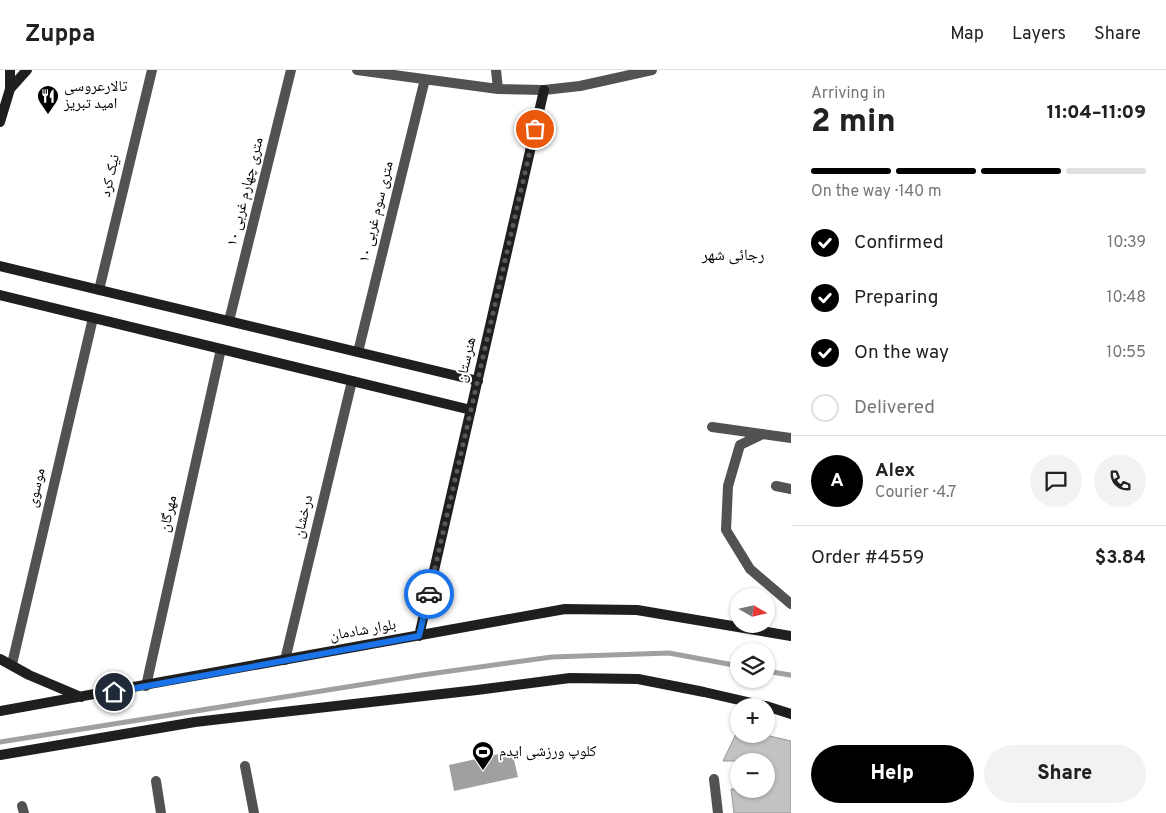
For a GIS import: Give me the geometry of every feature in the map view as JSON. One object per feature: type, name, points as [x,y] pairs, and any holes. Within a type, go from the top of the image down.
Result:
[{"type":"main road","points":[[0,122],[10,89],[10,70]]},
{"type":"main road","points":[[10,89],[27,70]]},
{"type":"main road","name":"هنرستان","points":[[419,636],[544,90]]},
{"type":"main road","points":[[0,266],[478,381]]},
{"type":"main road","points":[[0,295],[471,410]]},
{"type":"main road","name":"بلوار شادمان","points":[[0,711],[565,609],[637,610],[791,636]]},
{"type":"main road","points":[[0,659],[29,675],[82,697]]},
{"type":"main road","points":[[0,755],[195,722],[570,678],[638,679],[731,698]]},
{"type":"main road","points":[[775,709],[791,714]]},
{"type":"street","name":"نیک کرد","points":[[99,290],[152,70]]},
{"type":"street","name":"۱۰ متری چهارم غربی","points":[[229,321],[291,70]]},
{"type":"street","points":[[357,70],[498,88],[544,90],[580,86],[628,73],[652,70]]},
{"type":"street","points":[[496,70],[498,88]]},
{"type":"street","name":"۱۰ متری سوم غربی","points":[[358,352],[425,79]]},
{"type":"street","name":"موسوی","points":[[12,664],[92,318]]},
{"type":"street","name":"مهرگان","points":[[146,686],[221,349]]},
{"type":"street","name":"درخشان","points":[[285,660],[352,381]]},
{"type":"street","points":[[712,427],[791,438]]},
{"type":"street","points":[[763,434],[740,445],[728,486],[726,530],[750,569],[791,604]]},
{"type":"street","points":[[776,486],[791,489]]},
{"type":"street","points":[[245,766],[254,813]]},
{"type":"street","points":[[714,779],[718,813]]},
{"type":"street","points":[[156,781],[161,813]]},
{"type":"shaded area","name":"کلوپ ورزشی ایدم","points":[[512,751],[518,777],[454,791],[449,765]]},
{"type":"building","points":[[775,737],[791,741],[791,813],[734,813],[732,798],[775,798],[775,753],[730,753],[730,761],[723,761],[732,743],[775,743]]},
{"type":"waterway","points":[[0,742],[422,675],[552,657],[669,653],[730,664]]},
{"type":"waterway","points":[[775,672],[790,675]]},
{"type":"way so far","points":[[429,594],[535,129]]},
{"type":"place","name":"تالارعروسی امید تبریز","points":[[48,115]]},
{"type":"place","name":"کلوپ ورزشی ایدم","points":[[483,771]]},
{"type":"district","name":"رجائی شهر","points":[[733,256]]},
{"type":"route","points":[[114,692],[419,636],[429,594]]}]
